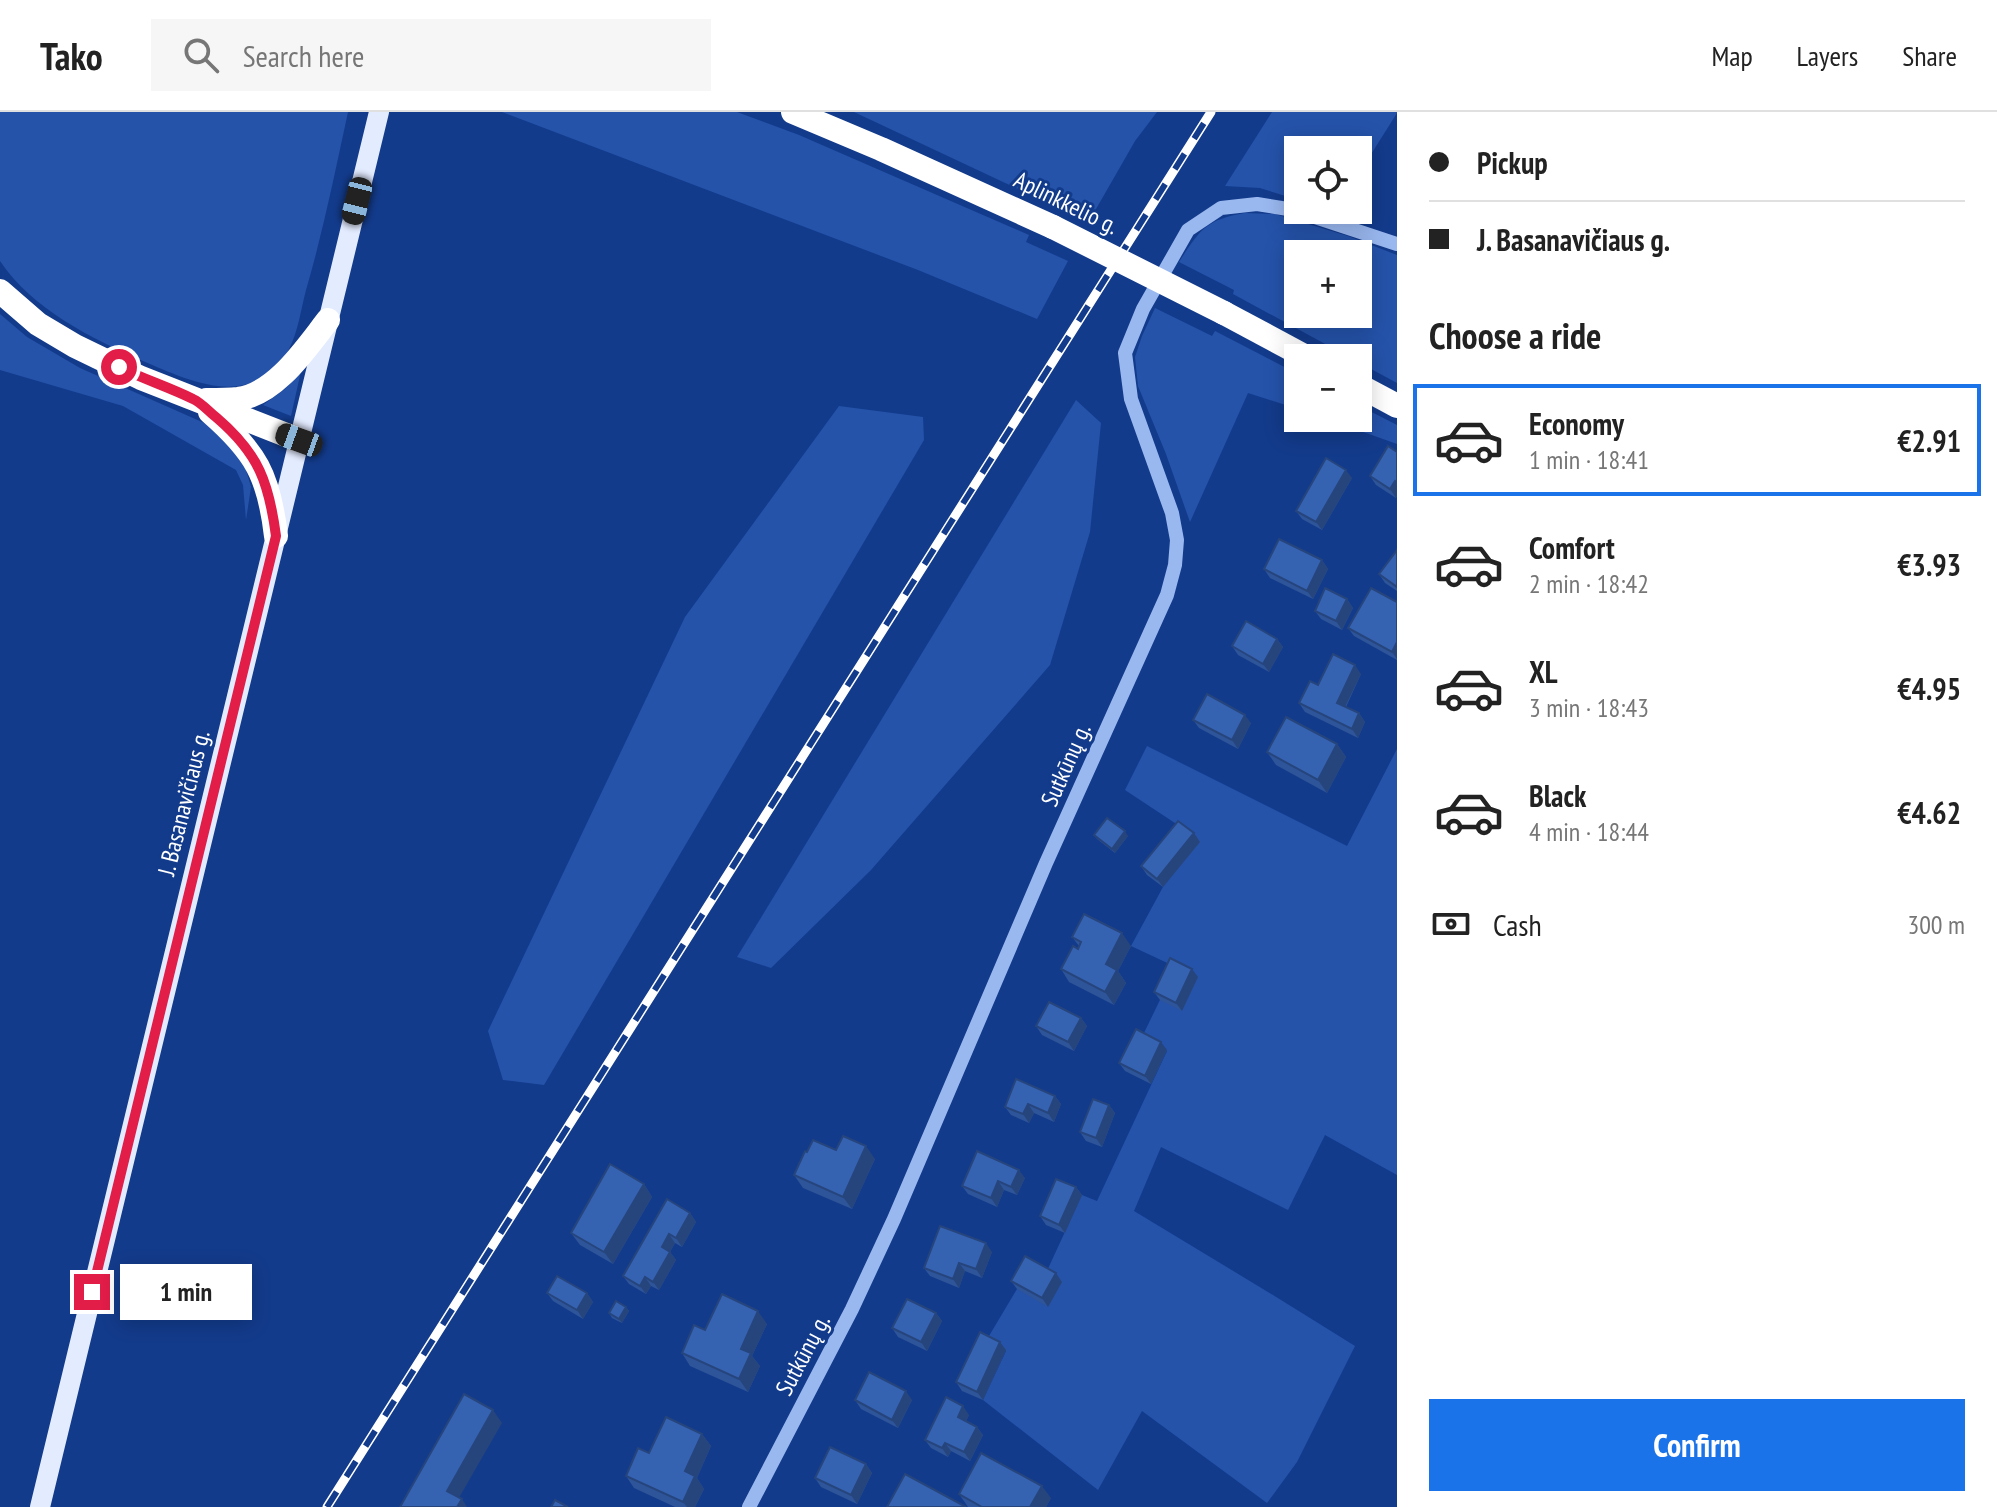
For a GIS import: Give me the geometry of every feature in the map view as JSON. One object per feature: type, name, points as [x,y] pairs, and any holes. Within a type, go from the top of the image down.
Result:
[{"type":"highway","name":"Aplinkkelio g.","points":[[793,112],[1053,227],[1284,345]]},
{"type":"highway","points":[[0,291],[38,324],[75,346],[141,378],[299,440]]},
{"type":"highway","points":[[196,400],[241,399],[267,388],[290,367],[328,320]]},
{"type":"highway","points":[[1372,393],[1397,406]]},
{"type":"highway","points":[[196,400],[233,432],[249,451],[263,475],[272,502],[276,536]]},
{"type":"main road","name":"J. Basanavičiaus g.","points":[[40,1507],[379,112]]},
{"type":"street","name":"Sutkūnų g.","points":[[749,1507],[852,1309],[894,1219],[1046,863],[1167,595],[1175,565],[1177,540],[1172,513],[1131,399],[1125,353],[1143,309],[1188,230],[1221,208],[1257,204],[1294,210],[1397,244]]},
{"type":"shaded area","points":[[0,112],[348,112],[297,328],[289,349],[277,366],[246,385],[232,387],[201,383],[170,373],[103,343],[64,321],[29,294],[0,261]]},
{"type":"shaded area","points":[[502,112],[737,112],[799,135],[1029,235],[1026,242],[1068,261],[1037,319],[918,270]]},
{"type":"shaded area","points":[[854,112],[1157,112],[1135,141],[1092,216],[1051,194],[1046,202]]},
{"type":"shaded area","points":[[1272,112],[1397,112],[1372,153],[1372,136],[1284,136],[1284,196],[1260,188],[1225,186]]},
{"type":"shaded area","points":[[1245,213],[1275,214],[1284,217],[1284,224],[1308,224],[1358,240],[1284,240],[1284,322],[1233,294],[1234,290],[1179,262],[1205,228],[1221,219]]},
{"type":"shaded area","points":[[1372,245],[1397,255],[1397,383],[1372,370],[1372,344],[1325,344],[1296,328],[1372,328]]},
{"type":"shaded area","points":[[1155,308],[1212,336],[1215,331],[1284,367],[1284,405],[1248,393],[1190,522],[1138,386],[1135,357]]},
{"type":"shaded area","points":[[0,314],[27,337],[80,368],[225,434],[241,453],[251,487],[246,520],[243,485],[236,470],[123,406],[0,370]]},
{"type":"shaded area","points":[[301,371],[291,416],[263,405],[285,389]]},
{"type":"shaded area","points":[[1076,400],[1101,423],[1090,532],[1050,665],[871,870],[771,968],[737,957]]},
{"type":"shaded area","points":[[839,406],[923,417],[924,440],[544,1085],[503,1080],[488,1031],[685,617]]},
{"type":"shaded area","points":[[1372,412],[1397,425],[1397,444],[1363,432],[1372,432]]},
{"type":"shaded area","points":[[1147,746],[1347,846],[1397,749],[1397,1175],[1325,1135],[1288,1210],[1161,1147],[1134,1211],[1355,1346],[1297,1462],[1267,1503],[1142,1411],[1098,1490],[983,1400],[1006,1351],[986,1341],[1017,1289],[1046,1273],[1082,1195],[1097,1201],[1167,1051],[1142,1037],[1176,967],[1131,946],[1163,887],[1199,842],[1125,790]]},
{"type":"building","points":[[1388,446],[1397,452],[1397,483],[1395,481],[1390,489],[1370,476]]},
{"type":"building","points":[[1326,458],[1346,470],[1316,522],[1296,511]]},
{"type":"building","points":[[1279,539],[1322,560],[1307,591],[1264,569]]},
{"type":"building","points":[[1397,550],[1397,587],[1379,574]]},
{"type":"building","points":[[1325,588],[1347,599],[1336,621],[1315,611]]},
{"type":"building","points":[[1371,588],[1397,602],[1397,642],[1392,652],[1348,628]]},
{"type":"building","points":[[1246,621],[1277,639],[1263,664],[1232,646]]},
{"type":"building","points":[[1333,654],[1355,665],[1337,703],[1359,713],[1352,729],[1299,703],[1310,681],[1318,685]]},
{"type":"building","points":[[1207,694],[1245,715],[1232,740],[1193,720]]},
{"type":"building","points":[[1286,717],[1337,744],[1318,780],[1267,752]]},
{"type":"building","points":[[1107,818],[1125,831],[1112,849],[1094,835]]},
{"type":"building","points":[[1178,821],[1194,833],[1157,879],[1141,866]]},
{"type":"building","points":[[1084,914],[1122,933],[1106,964],[1117,970],[1105,992],[1061,969],[1073,946],[1078,949],[1081,942],[1072,937]]},
{"type":"building","points":[[1170,958],[1192,969],[1176,1003],[1154,992]]},
{"type":"building","points":[[1049,1002],[1081,1018],[1068,1042],[1036,1026]]},
{"type":"building","points":[[1136,1029],[1161,1042],[1145,1076],[1119,1063]]},
{"type":"building","points":[[1016,1079],[1055,1096],[1048,1113],[1028,1104],[1023,1114],[1005,1107]]},
{"type":"building","points":[[1093,1099],[1109,1105],[1096,1138],[1080,1132]]},
{"type":"building","points":[[843,1136],[866,1146],[843,1197],[794,1175],[813,1140],[836,1150]]},
{"type":"building","points":[[977,1151],[1019,1170],[1011,1187],[998,1181],[991,1198],[962,1186]]},
{"type":"building","points":[[610,1164],[644,1184],[604,1252],[571,1233]]},
{"type":"building","points":[[1056,1179],[1076,1187],[1059,1225],[1040,1216]]},
{"type":"building","points":[[667,1199],[690,1213],[676,1238],[669,1234],[662,1247],[670,1252],[653,1282],[645,1277],[640,1286],[623,1276]]},
{"type":"building","points":[[940,1226],[986,1243],[976,1269],[959,1263],[953,1279],[924,1268]]},
{"type":"building","points":[[1025,1256],[1056,1273],[1042,1298],[1011,1281]]},
{"type":"building","points":[[557,1276],[587,1293],[577,1310],[547,1293]]},
{"type":"building","points":[[722,1294],[758,1311],[741,1349],[751,1353],[739,1379],[682,1353],[694,1325],[705,1330]]},
{"type":"building","points":[[907,1299],[936,1313],[921,1342],[892,1328]]},
{"type":"building","points":[[616,1301],[626,1307],[619,1319],[609,1313]]},
{"type":"building","points":[[980,1332],[1000,1342],[977,1392],[956,1382]]},
{"type":"building","points":[[869,1372],[906,1391],[892,1420],[855,1400]]},
{"type":"building","points":[[464,1394],[493,1410],[447,1491],[462,1499],[457,1507],[400,1507]]},
{"type":"building","points":[[946,1397],[963,1406],[958,1417],[977,1427],[964,1452],[945,1443],[942,1448],[925,1440]]},
{"type":"building","points":[[666,1417],[702,1434],[685,1471],[695,1476],[683,1502],[626,1476],[638,1448],[649,1453]]},
{"type":"building","points":[[830,1447],[866,1464],[851,1495],[815,1478]]},
{"type":"building","points":[[981,1453],[1042,1486],[1030,1507],[982,1507],[959,1494]]},
{"type":"building","points":[[905,1474],[966,1507],[887,1507]]},
{"type":"building","points":[[555,1500],[568,1507],[551,1507]]},
{"type":"railway","points":[[327,1507],[1211,112]]},
{"type":"route","points":[[92,1292],[276,536],[272,502],[263,475],[233,432],[196,400],[119,367]]}]
